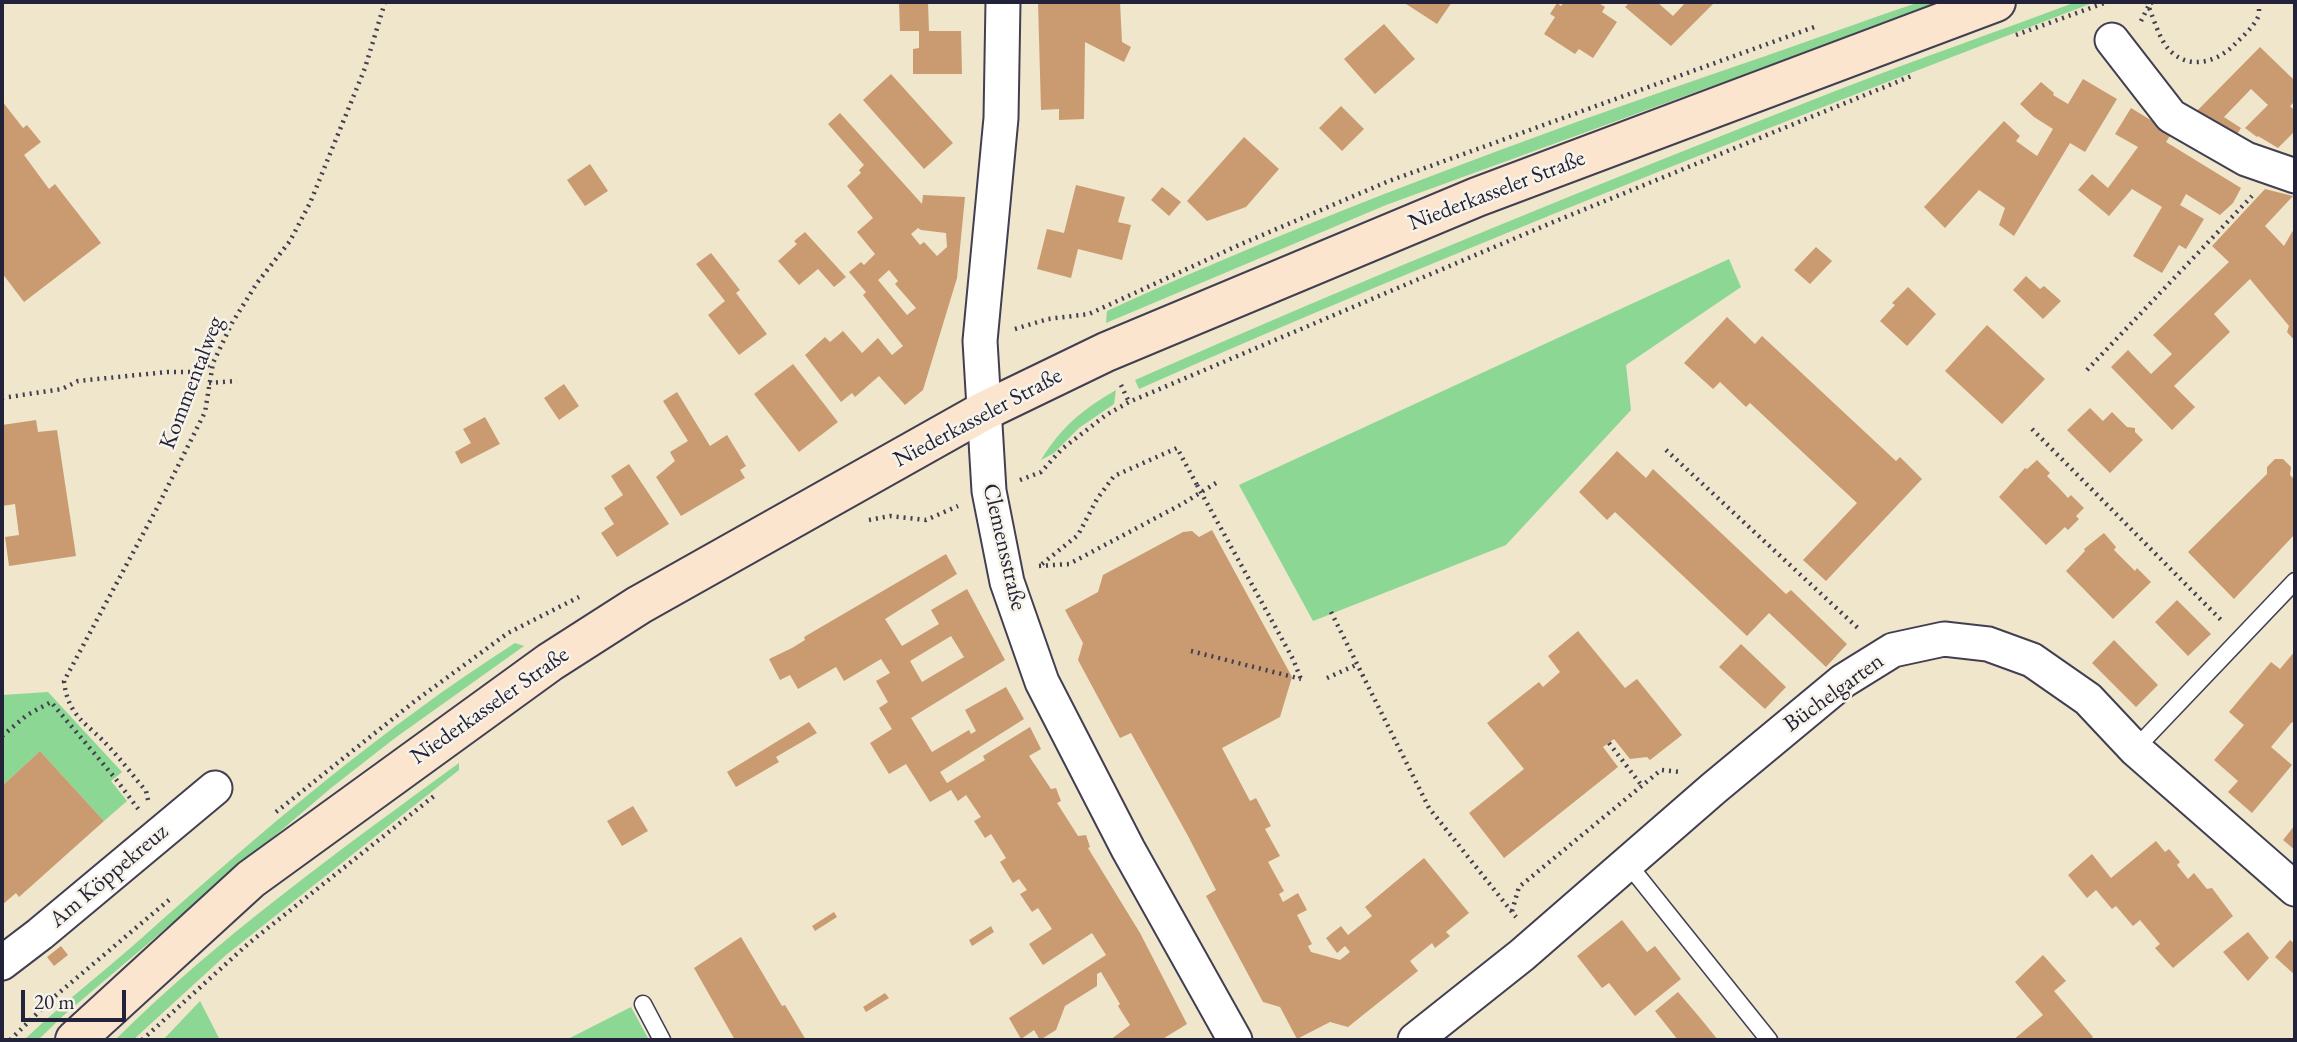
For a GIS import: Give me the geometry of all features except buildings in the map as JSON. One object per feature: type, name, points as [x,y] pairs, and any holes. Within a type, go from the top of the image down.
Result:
[{"type":"main road","name":"Niederkasseler Straße","points":[[75,1040],[251,879],[550,662],[639,604],[984,411],[1106,352],[1477,197],[1996,2]]},
{"type":"street","name":"Clemensstraße","points":[[1003,2],[1001,118],[980,341],[989,491],[1007,582],[1042,682],[1128,849],[1231,1039]]},
{"type":"street","points":[[2112,40],[2171,116],[2246,159],[2286,173]]},
{"type":"street","name":"Büchelgarten","points":[[1415,1040],[1536,943],[1714,788],[1843,681],[1893,650],[1944,639],[1988,645],[2032,660],[2088,699],[2135,749],[2295,889]]},
{"type":"street","name":"Am Köppekreuz","points":[[2,963],[215,788]]},
{"type":"lane","points":[[2135,749],[2295,581]]},
{"type":"lane","points":[[1628,864],[1769,1040]]},
{"type":"lane","points":[[643,1004],[662,1040]]},
{"type":"path","name":"Kommentalweg","points":[[157,836],[146,792],[110,747],[74,712],[66,698],[64,681],[205,412],[213,363],[232,323],[257,283],[290,242],[310,203],[365,68],[385,2]]},
{"type":"path","points":[[2010,37],[2107,2]]},
{"type":"path","points":[[2147,2],[2165,44],[2178,57],[2193,64],[2215,60],[2231,48],[2256,22],[2259,2]]},
{"type":"path","points":[[980,341],[1048,319],[1088,314],[1389,181],[1824,24]]},
{"type":"path","points":[[867,521],[890,516],[926,520],[989,491],[1041,472],[1062,449],[1106,415],[1129,402],[1551,223],[1920,73]]},
{"type":"path","points":[[2087,370],[2286,173]]},
{"type":"path","points":[[2,398],[62,389],[78,381],[167,372],[195,372],[213,363]]},
{"type":"path","points":[[209,383],[237,381]]},
{"type":"path","points":[[2032,429],[2240,639]]},
{"type":"path","points":[[1007,582],[1041,565],[1078,535],[1097,499],[1114,476],[1177,448],[1293,659],[1301,679],[1191,651]]},
{"type":"path","points":[[1666,450],[1886,655]]},
{"type":"path","points":[[1041,565],[1069,564],[1216,483]]},
{"type":"path","points":[[1331,612],[1429,808],[1536,943]]},
{"type":"path","points":[[1327,678],[1356,666]]},
{"type":"path","points":[[2,736],[27,715],[51,702],[115,778]]},
{"type":"path","points":[[1609,743],[1642,786]]},
{"type":"path","points":[[1512,911],[1519,887],[1661,770],[1700,775],[1714,788]]},
{"type":"path","points":[[142,1040],[249,943],[441,789]]},
{"type":"green space","points":[[1920,2],[1943,2],[1386,205],[1106,323],[1107,311],[1343,210],[1583,120]]},
{"type":"green space","points":[[2076,2],[2095,2],[1614,190],[1376,287],[1139,389],[1135,380],[1399,267],[1665,158],[1872,77]]},
{"type":"green space","points":[[1729,259],[1741,287],[1626,365],[1631,410],[1506,545],[1313,621],[1239,485]]},
{"type":"green space","points":[[1116,390],[1114,404],[1079,428],[1054,453],[1041,460],[1074,420]]},
{"type":"green space","points":[[515,643],[524,646],[395,738],[331,788],[38,1040],[24,1040],[324,782],[418,710]]},
{"type":"green space","points":[[48,692],[122,772],[111,781],[127,801],[104,821],[40,751],[2,786],[2,695]]},
{"type":"green space","points":[[459,763],[459,770],[226,955],[133,1040],[115,1040],[196,965],[239,930],[326,861]]},
{"type":"green space","points":[[200,1001],[220,1040],[163,1040]]},
{"type":"green space","points":[[631,1007],[649,1040],[566,1040]]}]
